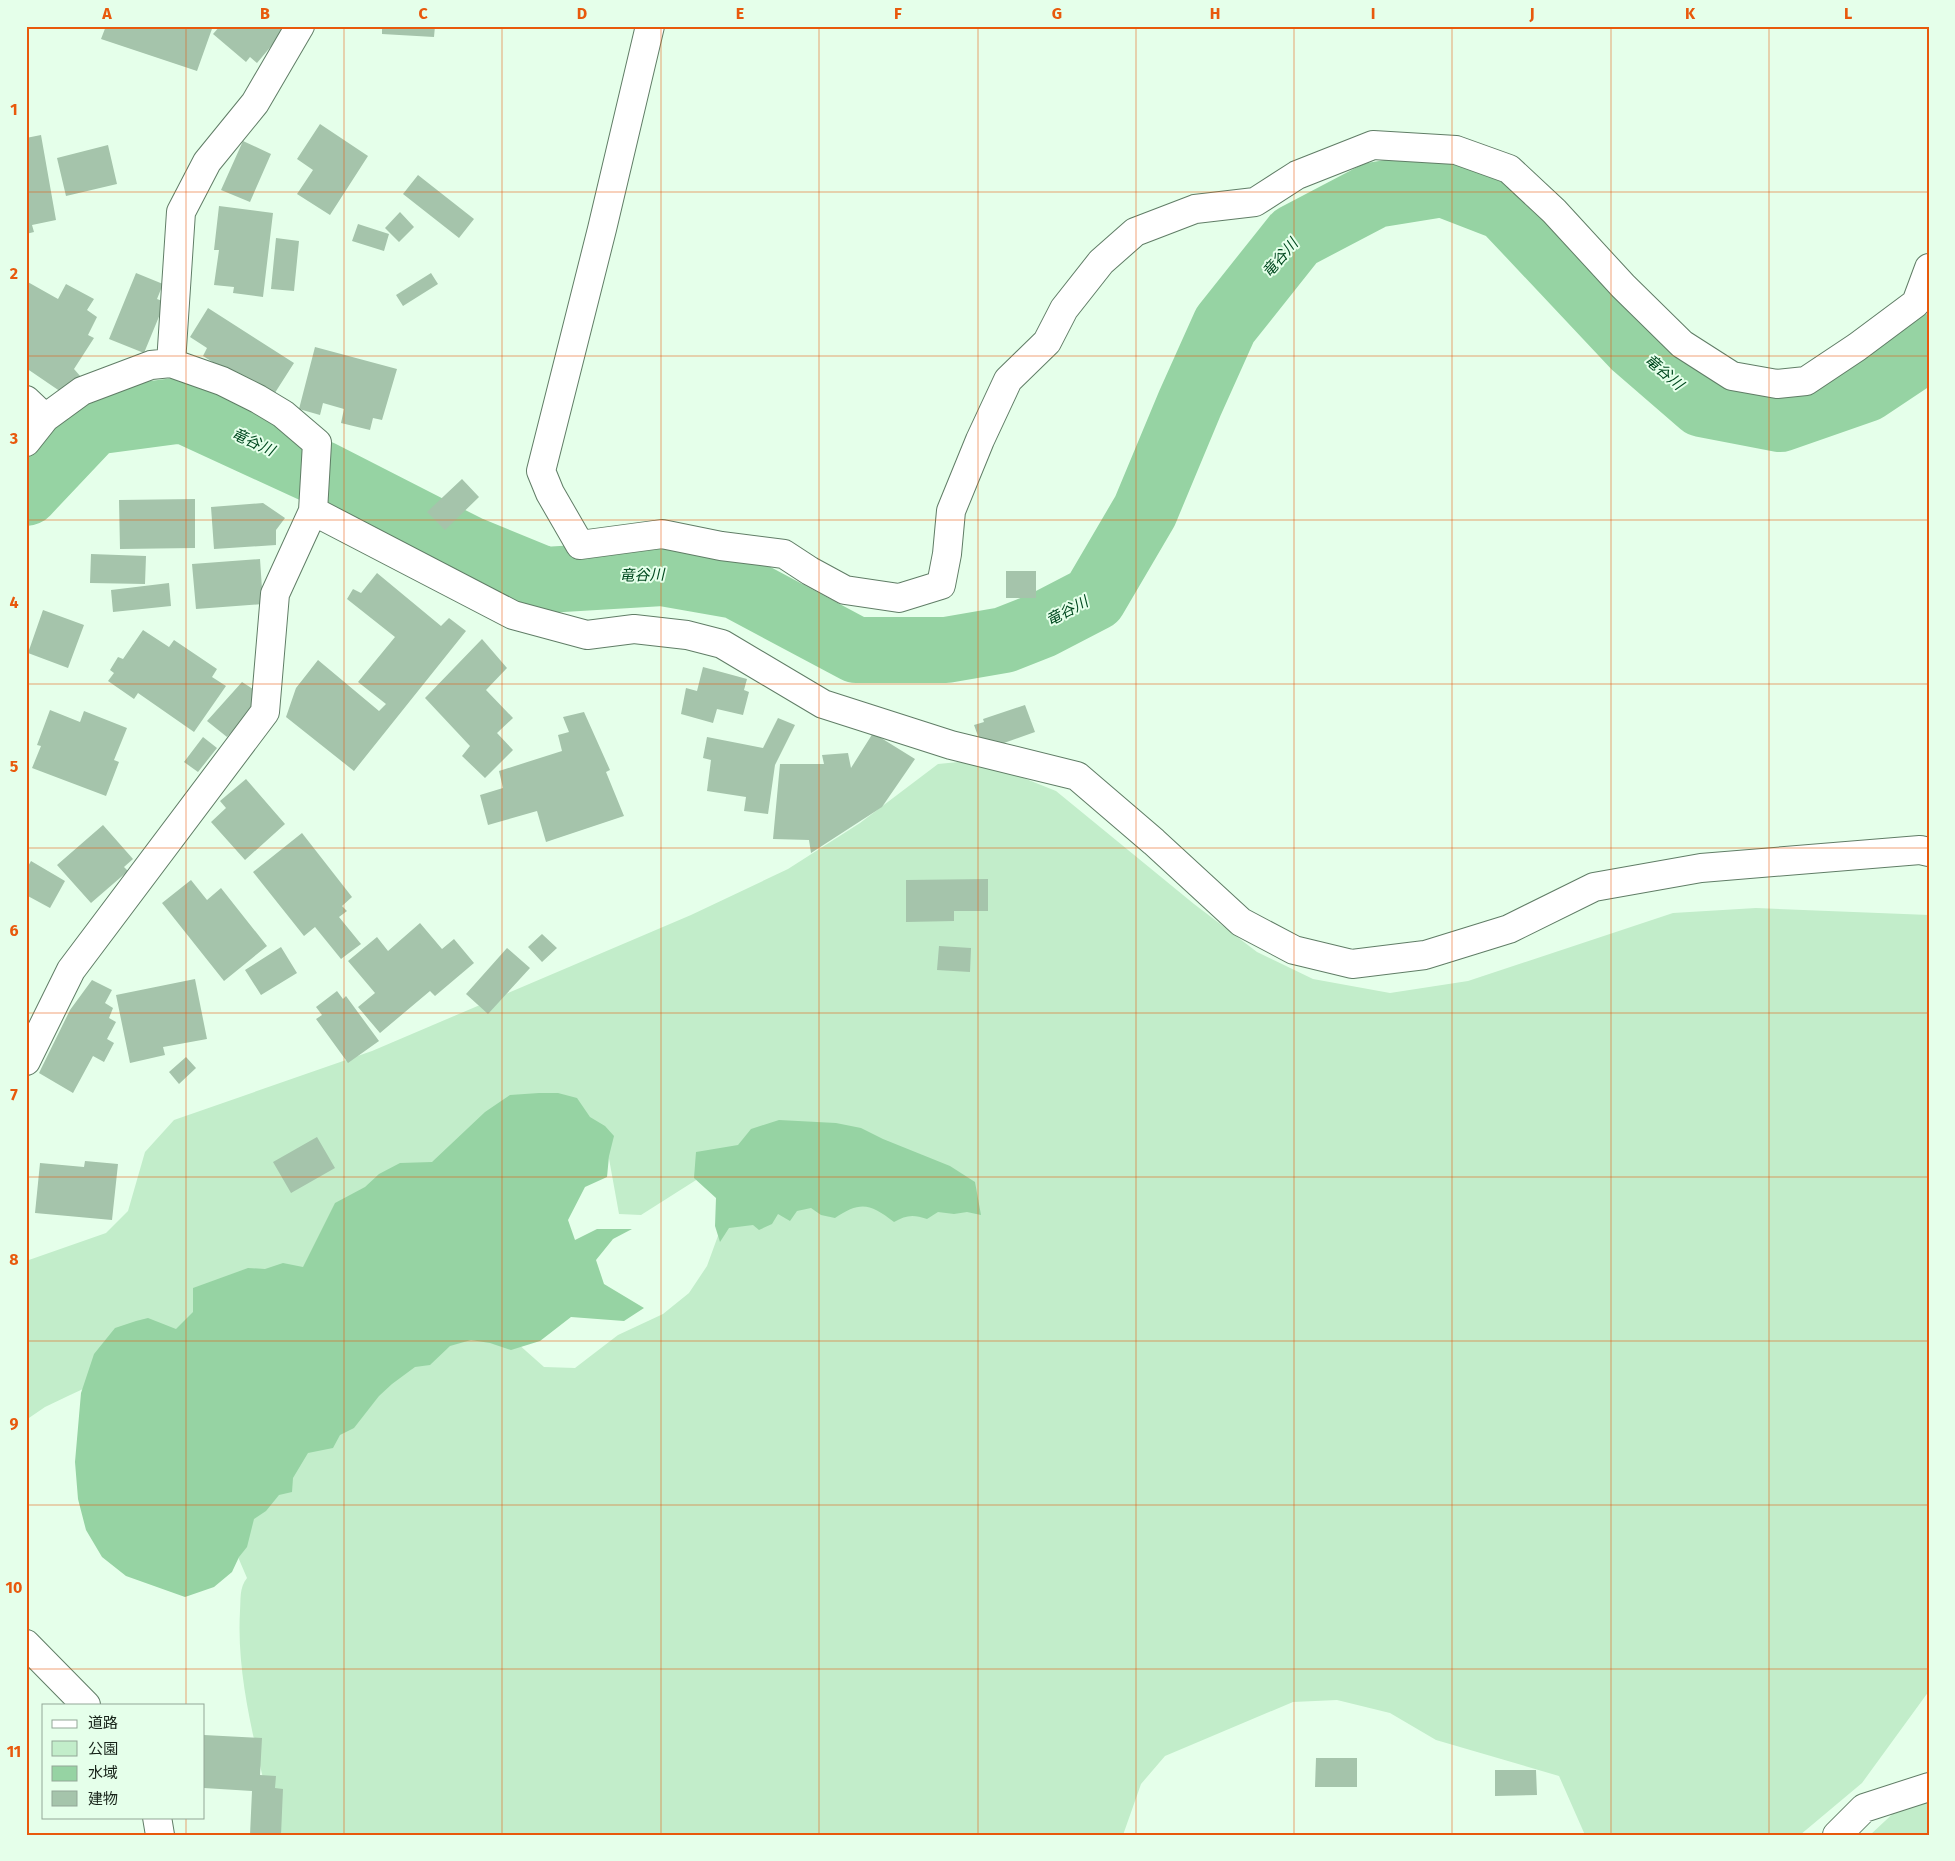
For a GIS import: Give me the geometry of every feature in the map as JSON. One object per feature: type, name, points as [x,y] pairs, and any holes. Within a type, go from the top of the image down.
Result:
[{"type":"street","points":[[171,362],[181,212],[207,162],[255,103],[300,26]]},
{"type":"street","points":[[650,26],[542,471],[550,493],[580,545],[662,534],[721,546],[784,554],[845,590],[899,598],[941,585],[947,554],[951,511],[980,440],[1008,380],[1047,342],[1064,308],[1102,262],[1136,232],[1195,209],[1255,202],[1297,175],[1373,145],[1456,150],[1509,170],[1554,211],[1623,286],[1682,344],[1732,376],[1777,384],[1806,381],[1857,347],[1916,303],[1929,268]]},
{"type":"street","points":[[26,442],[36,409],[151,365],[171,362],[222,381],[258,399],[283,414],[317,443],[313,511],[275,594],[264,712],[72,970],[26,1062]]},
{"type":"street","points":[[313,511],[513,615],[587,636],[634,629],[687,635],[722,644],[823,704],[951,745],[1077,776],[1154,842],[1241,922],[1294,950],[1352,964],[1424,954],[1509,930],[1594,887],[1701,868],[1920,850],[1929,852]]},
{"type":"street","points":[[26,1644],[85,1704]]},
{"type":"street","points":[[1837,1835],[1864,1808],[1929,1786]]},
{"type":"street","points":[[157,1818],[160,1835]]},
{"type":"green space","points":[[979,760],[1056,791],[1194,904],[1257,952],[1313,979],[1390,993],[1468,981],[1673,913],[1756,908],[1929,915],[1929,1691],[1862,1783],[1800,1835],[1585,1835],[1559,1776],[1436,1740],[1390,1713],[1337,1700],[1293,1702],[1165,1756],[1141,1784],[1123,1835],[271,1835],[273,1822],[249,1717],[241,1664],[241,1598],[243,1586],[247,1578],[232,1543],[283,1458],[402,1352],[491,1320],[544,1367],[575,1368],[618,1335],[663,1314],[689,1293],[707,1266],[723,1222],[840,1197],[704,1175],[641,1215],[619,1214],[606,1142],[313,1286],[184,1342],[45,1407],[26,1420],[26,1261],[106,1233],[128,1211],[145,1152],[174,1120],[372,1051],[691,915],[788,869],[860,823],[938,764]]},
{"type":"green space","points":[[1929,1802],[1929,1835],[1870,1835],[1900,1807]]},
{"type":"water","points":[[558,1093],[577,1098],[590,1117],[605,1126],[614,1136],[609,1156],[607,1177],[585,1187],[568,1220],[575,1240],[597,1229],[632,1229],[613,1239],[596,1260],[604,1284],[644,1308],[624,1321],[571,1317],[540,1341],[511,1350],[490,1343],[471,1340],[450,1346],[430,1365],[415,1367],[379,1396],[354,1428],[340,1435],[333,1448],[308,1453],[293,1478],[292,1492],[279,1495],[266,1511],[254,1519],[247,1547],[239,1557],[232,1572],[214,1587],[185,1597],[126,1576],[102,1557],[86,1530],[78,1499],[75,1462],[81,1393],[94,1354],[115,1328],[148,1318],[176,1329],[193,1312],[193,1288],[248,1268],[265,1269],[283,1263],[303,1267],[335,1203],[365,1187],[379,1174],[400,1163],[432,1162],[485,1112],[510,1095]]},
{"type":"water","points":[[779,1120],[836,1123],[861,1128],[950,1166],[975,1182],[981,1215],[967,1212],[954,1214],[938,1212],[927,1219],[910,1216],[894,1222],[878,1211],[865,1206],[851,1209],[835,1218],[821,1215],[811,1208],[797,1211],[790,1221],[778,1214],[772,1224],[759,1230],[753,1225],[729,1228],[720,1242],[715,1226],[716,1198],[694,1178],[696,1152],[738,1145],[751,1129]]},
{"type":"building","points":[[106,26],[213,26],[197,71],[101,39]]},
{"type":"building","points":[[220,26],[288,26],[257,63],[250,57],[246,62],[213,34]]},
{"type":"building","points":[[382,26],[435,26],[434,37],[382,34]]},
{"type":"building","points":[[320,124],[368,156],[330,215],[297,194],[313,170],[297,159]]},
{"type":"building","points":[[41,135],[56,220],[32,225],[34,232],[26,234],[26,138]]},
{"type":"building","points":[[243,141],[271,154],[250,202],[221,190]]},
{"type":"building","points":[[108,145],[117,184],[66,196],[57,158]]},
{"type":"building","points":[[418,175],[474,219],[459,238],[403,194]]},
{"type":"building","points":[[219,206],[273,213],[263,297],[233,293],[234,287],[214,285],[219,250],[214,250]]},
{"type":"building","points":[[400,212],[414,227],[399,242],[385,228]]},
{"type":"building","points":[[358,224],[389,234],[384,251],[352,241]]},
{"type":"building","points":[[276,238],[299,241],[294,291],[271,289]]},
{"type":"building","points":[[136,273],[163,284],[157,299],[165,302],[144,353],[109,339]]},
{"type":"building","points":[[431,273],[438,284],[403,306],[396,295]]},
{"type":"building","points":[[26,281],[58,299],[66,284],[94,299],[87,310],[97,317],[88,335],[94,338],[74,369],[81,377],[67,396],[26,368]]},
{"type":"building","points":[[208,308],[294,363],[271,399],[203,356],[207,348],[190,337]]},
{"type":"building","points":[[315,347],[397,369],[382,420],[373,418],[370,430],[341,423],[344,409],[323,403],[320,415],[299,409]]},
{"type":"building","points":[[462,479],[479,497],[445,530],[427,512]]},
{"type":"building","points":[[195,499],[195,548],[120,549],[119,500]]},
{"type":"building","points":[[263,503],[285,518],[276,530],[276,545],[214,549],[211,507]]},
{"type":"building","points":[[91,554],[146,556],[145,584],[90,583]]},
{"type":"building","points":[[260,559],[263,604],[196,609],[192,564]]},
{"type":"building","points":[[1006,571],[1036,571],[1036,598],[1006,598]]},
{"type":"building","points":[[377,573],[441,626],[449,618],[466,631],[354,771],[286,717],[296,688],[318,660],[379,711],[386,704],[358,682],[395,637],[347,599],[353,589],[361,593]]},
{"type":"building","points":[[169,583],[171,606],[113,612],[111,590]]},
{"type":"building","points":[[43,610],[84,625],[68,668],[28,653]]},
{"type":"building","points":[[143,630],[169,647],[174,640],[217,669],[212,677],[226,686],[194,732],[138,693],[134,699],[108,681],[114,673],[110,670],[118,657],[123,659]]},
{"type":"building","points":[[482,639],[507,668],[486,690],[513,718],[497,733],[513,750],[485,778],[462,756],[470,746],[425,698]]},
{"type":"building","points":[[703,667],[747,679],[744,690],[749,692],[743,715],[717,709],[713,723],[681,714],[686,688],[697,691]]},
{"type":"building","points":[[242,682],[259,693],[253,709],[227,737],[207,721]]},
{"type":"building","points":[[1025,705],[1035,732],[987,749],[981,744],[974,725],[984,722],[983,719]]},
{"type":"building","points":[[50,710],[80,722],[84,711],[127,728],[114,760],[119,762],[106,796],[32,768],[41,746],[37,745]]},
{"type":"building","points":[[584,712],[610,770],[606,772],[624,816],[546,842],[537,811],[488,825],[480,795],[503,788],[499,771],[562,751],[558,735],[569,732],[563,717]]},
{"type":"building","points":[[778,718],[795,725],[775,765],[768,814],[744,811],[746,797],[707,791],[711,760],[703,758],[707,737],[763,748]]},
{"type":"building","points":[[873,733],[915,759],[882,807],[811,853],[809,840],[773,839],[780,764],[824,764],[822,755],[848,753],[851,768]]},
{"type":"building","points":[[203,737],[217,748],[198,772],[184,762]]},
{"type":"building","points":[[246,779],[285,824],[245,860],[211,822],[226,808],[220,801]]},
{"type":"building","points":[[103,825],[133,859],[124,867],[128,871],[91,903],[57,865]]},
{"type":"building","points":[[302,833],[352,897],[342,906],[347,911],[339,917],[361,944],[341,959],[315,927],[304,936],[253,872]]},
{"type":"building","points":[[31,861],[65,881],[50,908],[26,895],[26,870]]},
{"type":"building","points":[[988,879],[988,911],[954,911],[954,921],[906,922],[906,880]]},
{"type":"building","points":[[191,880],[207,900],[221,888],[267,946],[224,981],[162,903]]},
{"type":"building","points":[[420,923],[442,949],[454,939],[474,963],[435,996],[430,991],[380,1033],[358,1007],[375,993],[348,961],[377,937],[388,951]]},
{"type":"building","points":[[542,934],[557,948],[542,962],[528,947]]},
{"type":"building","points":[[939,946],[971,948],[970,972],[937,970]]},
{"type":"building","points":[[281,947],[297,973],[261,995],[245,970]]},
{"type":"building","points":[[507,948],[530,968],[488,1014],[466,994]]},
{"type":"building","points":[[195,979],[207,1039],[163,1047],[165,1055],[130,1063],[116,995]]},
{"type":"building","points":[[92,980],[112,990],[105,1003],[113,1008],[109,1018],[116,1022],[107,1039],[114,1043],[104,1062],[93,1056],[73,1093],[39,1073],[70,1010]]},
{"type":"building","points":[[337,991],[343,999],[346,996],[379,1041],[348,1063],[316,1019],[322,1015],[316,1007]]},
{"type":"building","points":[[186,1057],[196,1068],[179,1084],[169,1072]]},
{"type":"building","points":[[317,1137],[335,1168],[291,1193],[273,1162]]},
{"type":"building","points":[[85,1161],[118,1164],[112,1220],[35,1213],[40,1163],[84,1167]]},
{"type":"building","points":[[205,1735],[262,1738],[260,1775],[276,1776],[275,1788],[283,1789],[281,1835],[250,1835],[252,1791],[205,1788]]},
{"type":"building","points":[[1316,1758],[1357,1758],[1357,1787],[1315,1787]]},
{"type":"building","points":[[1495,1770],[1536,1770],[1537,1795],[1495,1796]]},
{"type":"waterway","name":"竜谷川","points":[[26,493],[93,422],[183,410],[320,473],[467,548],[545,580],[662,573],[736,586],[856,650],[946,650],[1004,640],[1042,625],[1094,598],[1145,511],[1225,325],[1295,237],[1375,195],[1443,184],[1505,208],[1635,346],[1702,404],[1780,419],[1866,389],[1929,347]]}]
